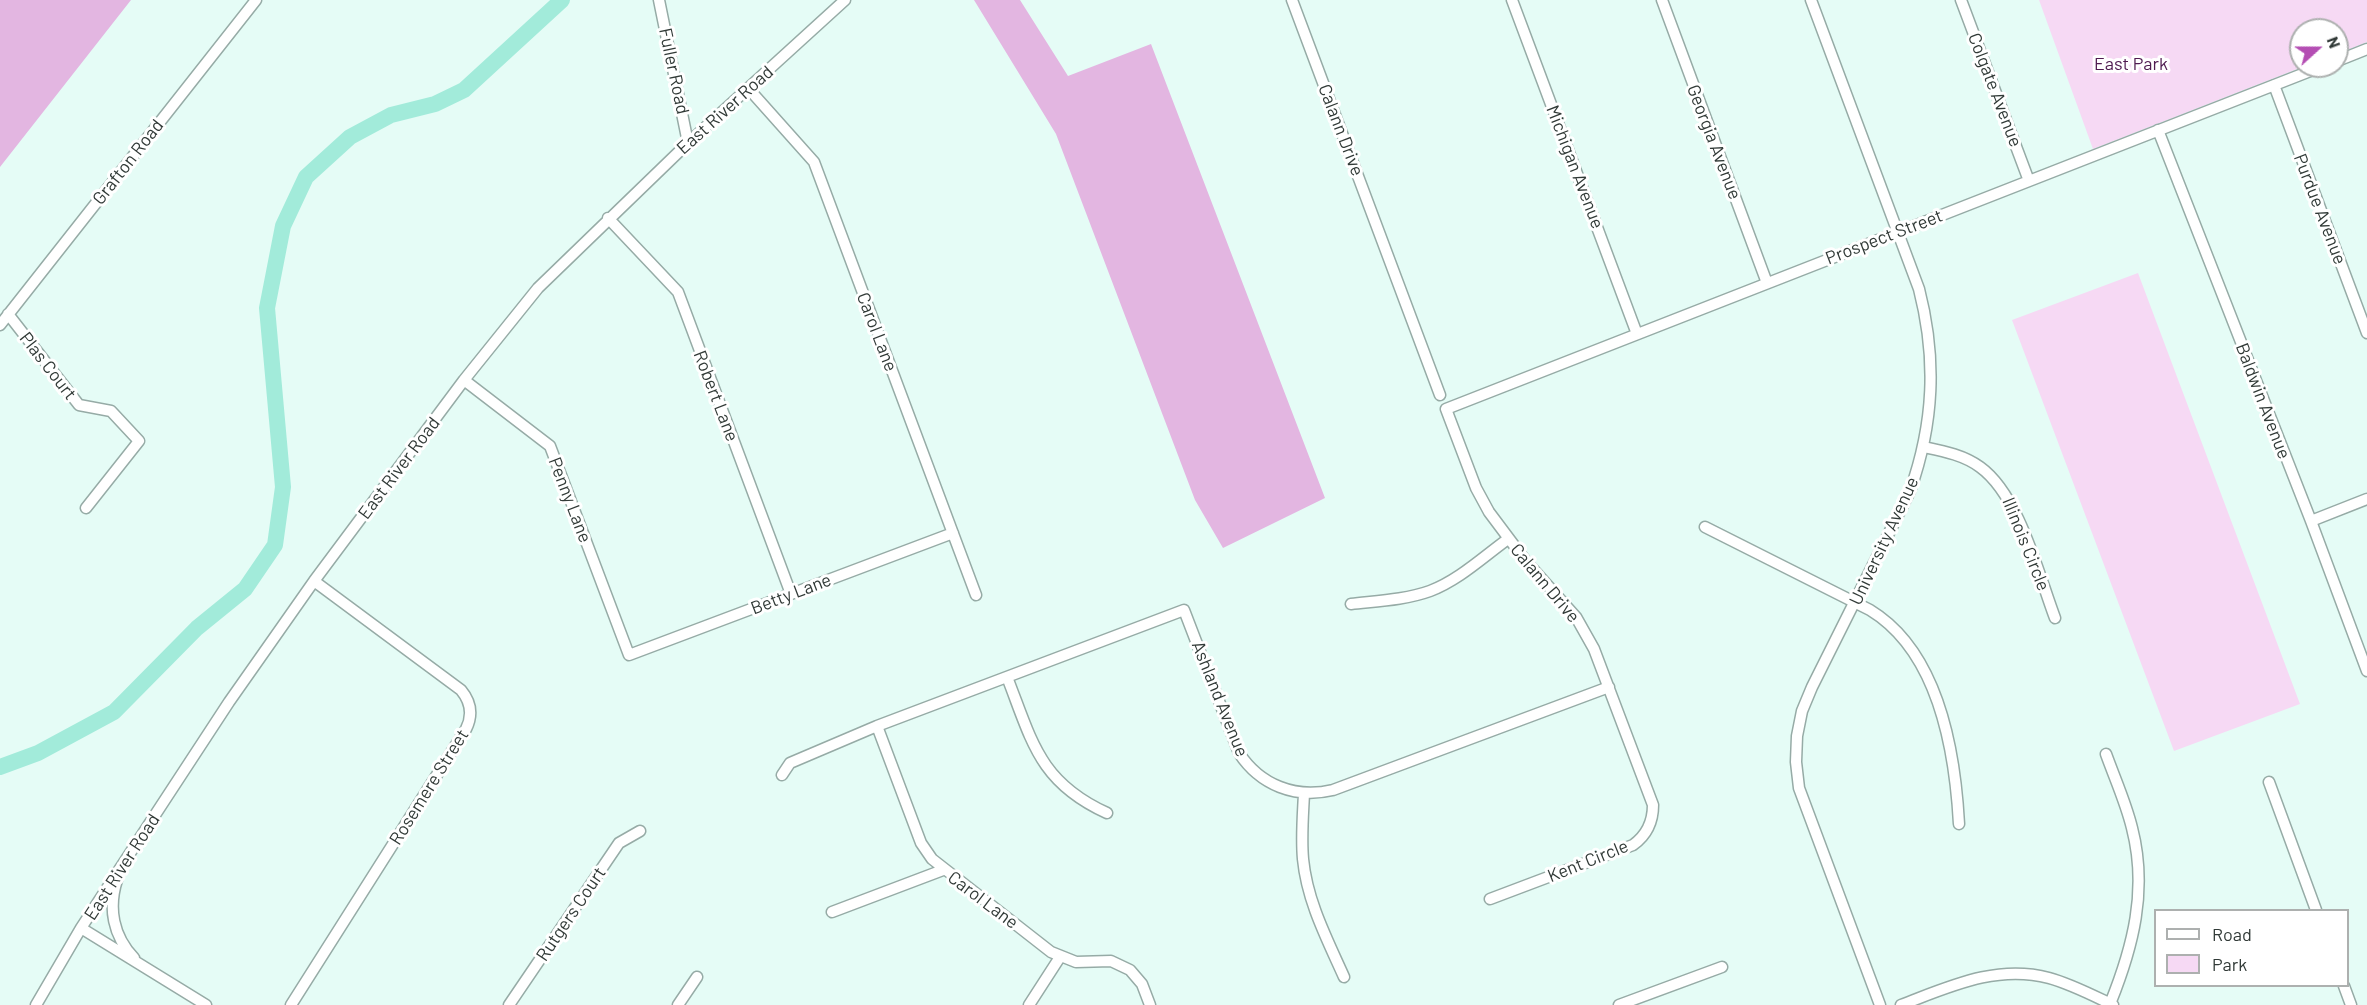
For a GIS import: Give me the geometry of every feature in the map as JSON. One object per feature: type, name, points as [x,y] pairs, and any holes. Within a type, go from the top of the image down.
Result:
[{"type":"street","name":"Grafton Road","points":[[0,325],[256,0]]},
{"type":"street","name":"Fuller Road","points":[[659,0],[688,143]]},
{"type":"street","name":"East River Road","points":[[36,1005],[81,928],[229,702],[314,581],[464,380],[538,288],[608,218],[845,0]]},
{"type":"street","name":"Calann Drive","points":[[1292,0],[1440,395]]},
{"type":"street","name":"Michigan Avenue","points":[[1512,0],[1637,334]]},
{"type":"street","name":"Georgia Avenue","points":[[1662,0],[1767,283]]},
{"type":"street","name":"University Avenue","points":[[1811,0],[1919,289],[1930,341],[1932,394],[1924,447],[1910,491],[1806,698],[1799,723],[1796,762],[1803,800],[1880,1005]]},
{"type":"street","name":"Colgate Avenue","points":[[1961,0],[2029,181]]},
{"type":"street","points":[[2349,56],[2367,49]]},
{"type":"street","name":"Prospect Street","points":[[1446,409],[2294,78]]},
{"type":"street","name":"Purdue Avenue","points":[[2274,86],[2367,333]]},
{"type":"street","name":"Carol Lane","points":[[748,88],[814,162],[976,595]]},
{"type":"street","name":"Baldwin Avenue","points":[[2158,130],[2367,671]]},
{"type":"street","name":"Robert Lane","points":[[608,218],[678,292],[791,594]]},
{"type":"street","name":"Plas Court","points":[[8,315],[79,405],[111,411],[138,441],[86,508]]},
{"type":"street","name":"Penny Lane","points":[[464,380],[550,446],[628,655]]},
{"type":"street","name":"Calann Drive","points":[[1446,409],[1476,488],[1508,539],[1576,617],[1594,649],[1650,795]]},
{"type":"street","name":"Illinois Circle","points":[[1924,447],[1958,455],[1973,462],[1993,477],[2004,490],[2016,512],[2055,618]]},
{"type":"street","points":[[2311,522],[2367,500]]},
{"type":"street","points":[[1705,527],[1880,616],[1912,647],[1923,666],[1946,733],[1954,767],[1959,825]]},
{"type":"street","name":"Betty Lane","points":[[628,655],[953,533]]},
{"type":"street","points":[[1351,604],[1409,597],[1430,591],[1459,576],[1508,539]]},
{"type":"street","name":"Rosemere Street","points":[[291,1005],[466,729],[471,717],[469,701],[461,690],[314,581]]},
{"type":"street","name":"Ashland Avenue","points":[[782,776],[790,763],[877,726],[1184,610],[1233,740],[1243,759],[1269,783],[1289,791],[1304,793],[1333,790],[1609,687]]},
{"type":"street","points":[[1007,677],[1030,739],[1046,767],[1059,783],[1076,797],[1107,813]]},
{"type":"street","name":"Carol Lane","points":[[877,726],[921,843],[932,860],[1060,957],[1076,962],[1111,961],[1121,964],[1136,975],[1150,1005]]},
{"type":"street","points":[[1901,1005],[1972,979],[2010,973],[2048,978],[2112,1004],[2132,942],[2139,890],[2132,828],[2106,754]]},
{"type":"street","points":[[2269,782],[2316,909]]},
{"type":"street","points":[[1304,793],[1302,843],[1306,879],[1316,913],[1344,977]]},
{"type":"street","name":"Kent Circle","points":[[1490,899],[1633,845],[1644,835],[1649,826],[1653,812],[1650,795]]},
{"type":"street","name":"Rutgers Court","points":[[509,1005],[619,843],[640,831]]},
{"type":"street","points":[[832,912],[943,870]]},
{"type":"street","points":[[119,872],[113,892],[114,923],[128,952],[141,965]]},
{"type":"street","points":[[81,928],[206,1005]]},
{"type":"street","points":[[1029,1005],[1060,957]]},
{"type":"street","points":[[1619,1005],[1722,967]]},
{"type":"street","points":[[678,1005],[697,977]]},
{"type":"street","points":[[2344,987],[2351,1005]]},
{"type":"green space","name":"East Park","points":[[2039,0],[2367,0],[2367,42],[2349,49],[2349,18],[2289,18],[2289,72],[2093,149]]},
{"type":"green space","points":[[2138,273],[2300,704],[2174,751],[2012,320]]},
{"type":"shaded area","points":[[0,0],[131,0],[0,167]]},
{"type":"shaded area","points":[[974,0],[1020,0],[1068,76],[1151,44],[1325,498],[1223,548],[1195,500],[1056,134]]},
{"type":"waterway","points":[[0,767],[38,753],[114,712],[197,628],[245,589],[275,545],[283,487],[267,308],[283,226],[306,177],[350,137],[391,115],[435,104],[464,90],[562,0]]}]
